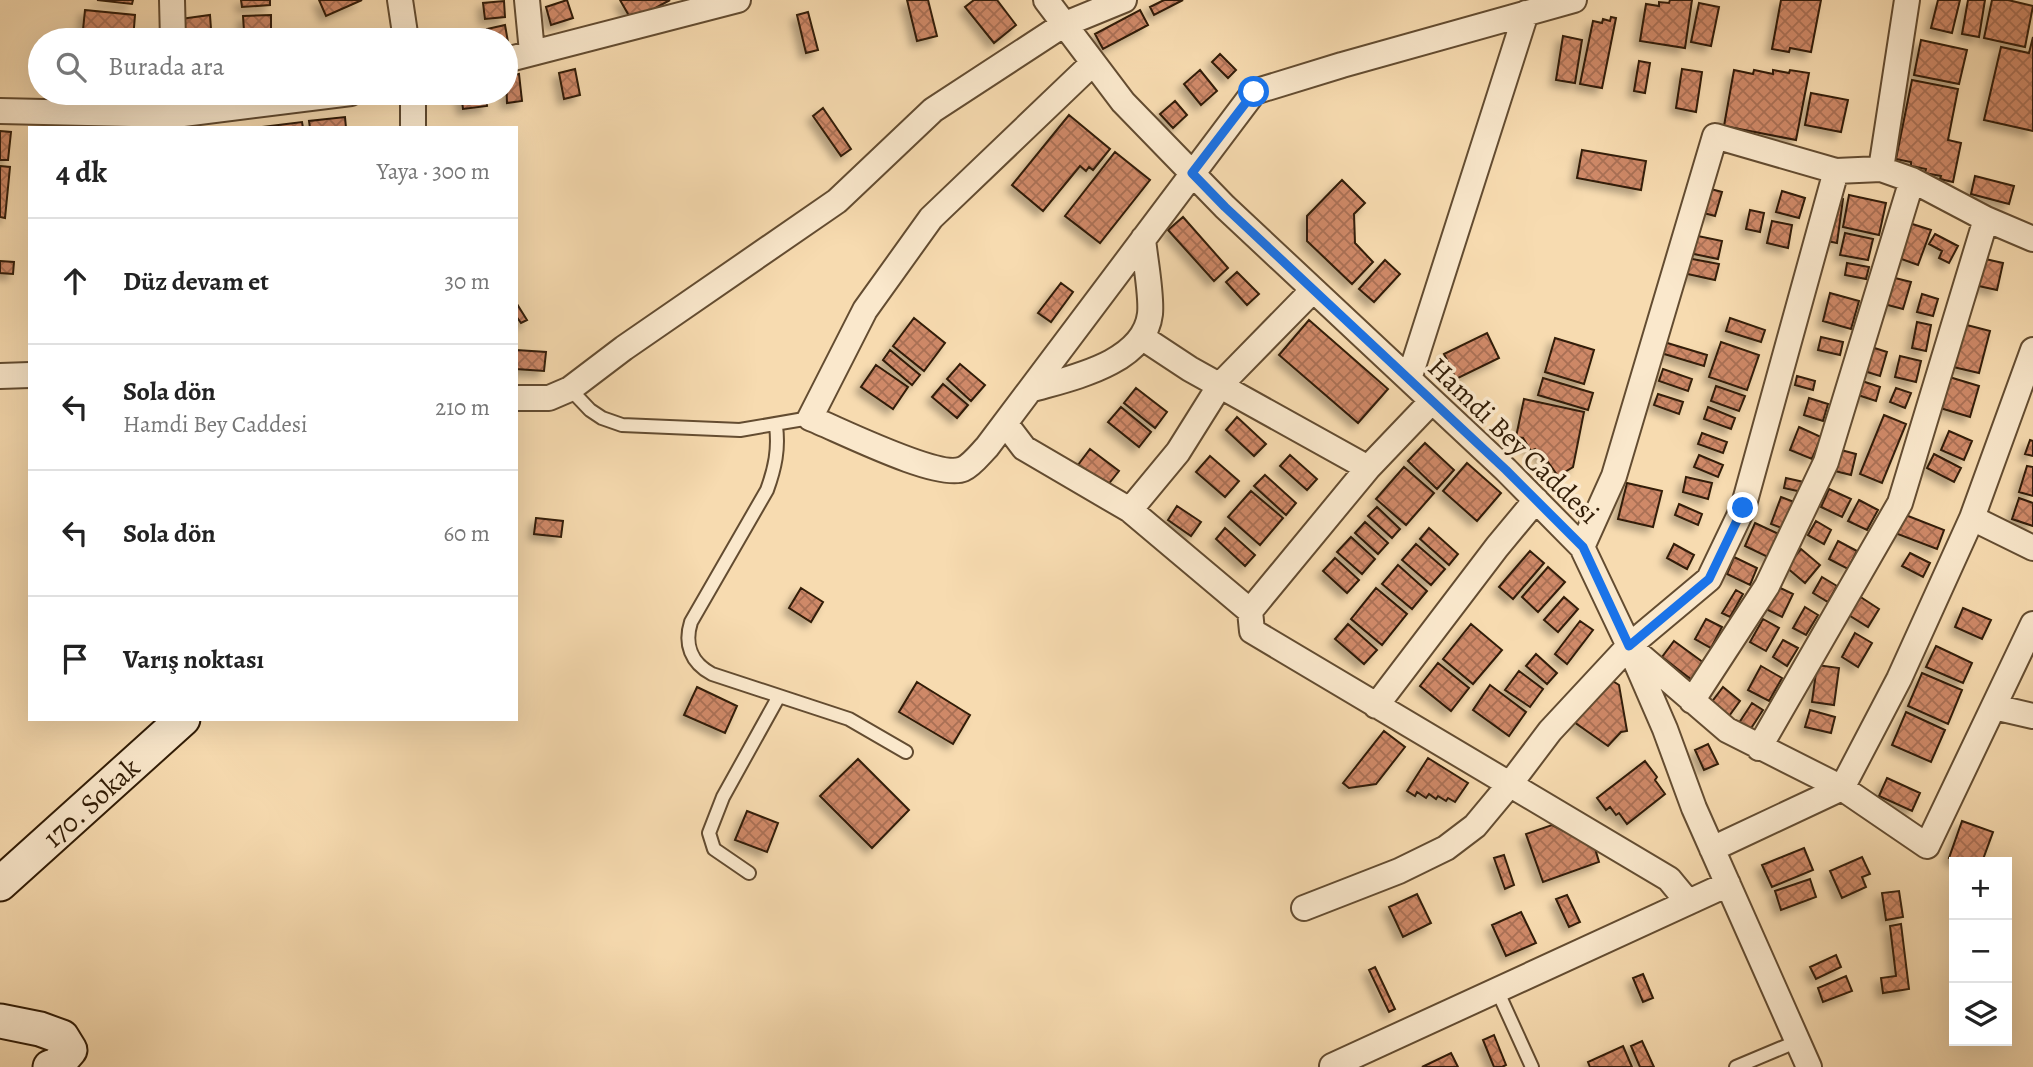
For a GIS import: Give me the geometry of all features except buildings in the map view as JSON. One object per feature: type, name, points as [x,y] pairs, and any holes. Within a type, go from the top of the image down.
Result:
[{"type":"street","points":[[172,0],[173,28]]},
{"type":"street","points":[[400,0],[404,28]]},
{"type":"street","points":[[527,0],[532,52]]},
{"type":"street","points":[[518,56],[737,0]]},
{"type":"street","name":"Hamdi Bey Caddesi","points":[[1046,0],[1123,102],[1225,207],[1583,547],[1629,646],[1712,849],[1804,1059]]},
{"type":"street","points":[[518,398],[549,398],[570,389],[624,348],[837,201],[933,110],[1063,25],[1124,0]]},
{"type":"street","points":[[1093,63],[931,218],[865,310],[810,418],[917,463],[947,470],[963,469],[987,447],[1254,92],[1574,0]]},
{"type":"street","points":[[1881,169],[1907,0]]},
{"type":"street","points":[[1409,379],[1526,13]]},
{"type":"street","points":[[0,111],[149,105]]},
{"type":"street","points":[[412,126],[413,105]]},
{"type":"street","points":[[1583,547],[1614,476],[1715,136],[1836,171],[1881,169],[1912,180],[1986,219],[2033,239]]},
{"type":"street","points":[[1304,908],[1399,871],[1446,848],[1475,825],[1550,731],[1629,646],[1709,579],[1743,508],[1836,171]]},
{"type":"street","points":[[1692,701],[1767,586],[1826,462],[1912,180]]},
{"type":"street","points":[[1759,748],[1900,503],[1986,219]]},
{"type":"street","points":[[1030,390],[1106,367],[1143,338],[1150,314],[1143,239]]},
{"type":"street","points":[[1130,510],[1178,452],[1220,385],[1313,290]]},
{"type":"street","points":[[1143,338],[1190,369],[1368,468]]},
{"type":"street","points":[[1712,849],[1842,788],[1899,679],[1972,519],[2033,350]]},
{"type":"street","points":[[0,376],[28,375]]},
{"type":"street","points":[[1250,611],[1368,468],[1432,401]]},
{"type":"street","points":[[1005,423],[1024,448],[1130,510],[1250,611],[1252,631],[1669,879],[1688,902]]},
{"type":"street","points":[[1376,706],[1536,500]]},
{"type":"street","points":[[1972,519],[2033,548]]},
{"type":"street","points":[[1629,646],[1727,730],[1842,788],[1927,846],[2033,624]]},
{"type":"street","points":[[1994,707],[2033,716]]},
{"type":"street","name":"170. Sokak","points":[[0,884],[181,721]]},
{"type":"street","points":[[1332,1067],[1728,884]]},
{"type":"street","points":[[0,1021],[40,1029],[62,1037],[69,1051],[57,1065],[50,1067]]},
{"type":"lane","points":[[570,389],[590,410],[602,418],[622,425],[717,430],[776,426],[810,418]]},
{"type":"lane","points":[[776,426],[779,443],[767,490],[691,622],[688,640],[694,658],[705,670],[849,719],[906,751]]},
{"type":"lane","points":[[749,873],[714,849],[709,833],[723,797],[779,696]]},
{"type":"lane","points":[[1497,990],[1532,1067]]},
{"type":"lane","points":[[1736,1067],[1804,1059]]},
{"type":"route","points":[[1254,92],[1192,173],[1506,470],[1583,547],[1629,646],[1709,579],[1743,508]]}]
